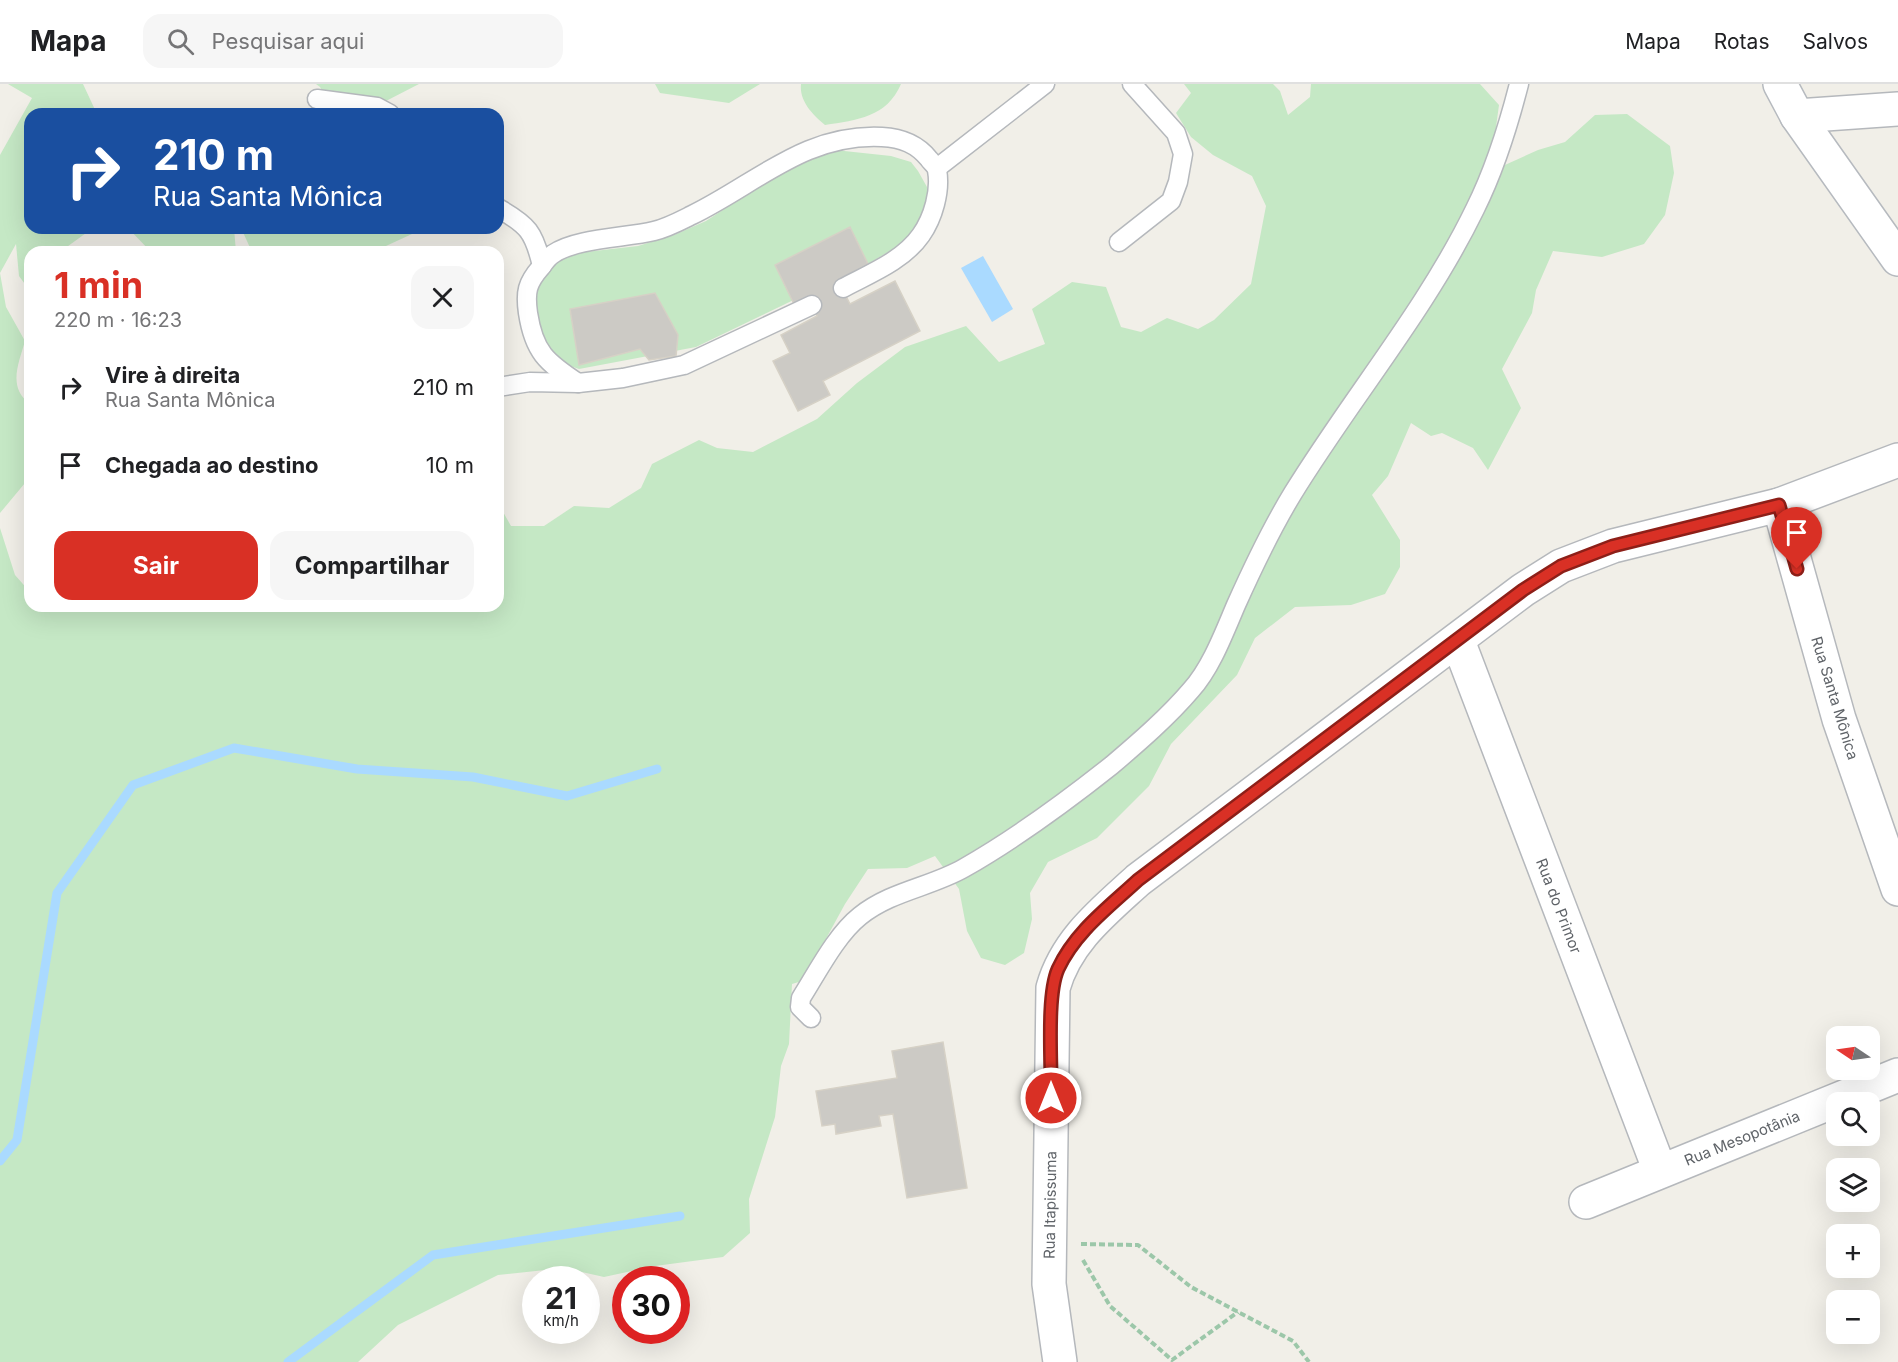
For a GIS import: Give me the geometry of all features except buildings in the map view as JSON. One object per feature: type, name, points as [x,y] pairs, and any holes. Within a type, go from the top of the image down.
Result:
[{"type":"street","points":[[1780,84],[1797,116],[1898,259]]},
{"type":"street","points":[[1797,116],[1898,109]]},
{"type":"street","name":"Rua Itapissuma","points":[[1060,1362],[1049,1284],[1053,988],[1058,970],[1075,942],[1088,927],[1138,880],[1523,590],[1561,566],[1613,546],[1779,505],[1898,460]]},
{"type":"street","name":"Rua Santa Mônica","points":[[1779,505],[1839,719],[1898,889]]},
{"type":"street","name":"Rua do Primor","points":[[1458,641],[1660,1171]]},
{"type":"street","name":"Rua Mesopotânia","points":[[1586,1202],[1898,1075]]},
{"type":"lane","points":[[937,168],[1045,84]]},
{"type":"lane","points":[[1119,242],[1171,201],[1178,182],[1183,154],[1176,134],[1131,84]]},
{"type":"lane","points":[[811,1018],[800,1007],[801,998],[838,940],[859,916],[894,895],[962,870],[998,847],[1063,802],[1112,764],[1193,689],[1217,648],[1278,519],[1323,445],[1426,294],[1475,209],[1501,146],[1519,84]]},
{"type":"lane","points":[[317,99],[379,108]]},
{"type":"lane","points":[[578,383],[551,365],[535,344],[530,326],[525,296],[532,277],[551,254],[569,246],[657,230],[693,214],[797,154],[832,142],[883,137],[906,141],[920,148],[937,168],[938,184],[935,203],[921,235],[896,259],[843,288]]},
{"type":"lane","points":[[504,212],[531,231],[537,244],[542,266]]},
{"type":"lane","points":[[504,386],[530,382],[578,383],[623,378],[684,365],[812,305]]},
{"type":"path","points":[[1239,1312],[1172,1360],[1110,1306],[1083,1262],[1081,1244],[1138,1245],[1191,1287],[1239,1312],[1293,1341],[1309,1362]]},
{"type":"green space","points":[[8,84],[83,84],[94,108],[26,108],[32,98]]},
{"type":"green space","points":[[316,84],[419,84],[386,101],[385,108],[333,108]]},
{"type":"green space","points":[[655,84],[760,84],[729,103],[660,93]]},
{"type":"green space","points":[[801,84],[901,84],[888,104],[870,115],[825,125],[805,102]]},
{"type":"green space","points":[[1184,84],[1273,84],[1280,91],[1288,115],[1310,97],[1311,84],[1480,84],[1499,105],[1493,149],[1496,169],[1538,150],[1565,142],[1595,115],[1627,114],[1670,146],[1674,173],[1665,215],[1644,244],[1602,257],[1553,251],[1536,290],[1532,313],[1502,369],[1521,408],[1488,470],[1473,448],[1442,433],[1431,436],[1411,423],[1388,476],[1372,495],[1400,540],[1400,567],[1385,594],[1351,605],[1295,607],[1255,638],[1237,675],[1171,744],[1149,786],[1097,838],[1048,862],[1030,893],[1032,919],[1024,953],[1005,965],[981,958],[967,931],[959,889],[935,856],[907,868],[868,869],[822,946],[812,978],[792,984],[789,1044],[781,1066],[775,1117],[749,1199],[750,1233],[723,1257],[655,1266],[612,1266],[612,1275],[604,1277],[600,1276],[600,1266],[522,1266],[522,1272],[498,1275],[398,1325],[358,1362],[0,1362],[0,528],[15,575],[24,585],[24,612],[504,612],[504,514],[511,526],[544,526],[574,506],[609,508],[641,488],[652,464],[699,440],[717,448],[753,452],[817,419],[857,383],[905,347],[966,326],[999,362],[1045,344],[1032,309],[1072,282],[1106,287],[1121,327],[1141,332],[1167,318],[1198,329],[1214,320],[1251,284],[1266,206],[1252,176],[1213,155],[1191,137],[1176,113],[1191,93]]},
{"type":"green space","points":[[24,112],[24,234],[85,234],[68,246],[24,246],[24,283],[19,276],[16,244],[0,273],[0,155]]},
{"type":"green space","points":[[835,150],[891,156],[911,162],[918,171],[927,187],[927,206],[917,230],[903,243],[868,264],[696,347],[579,369],[562,363],[540,339],[536,289],[540,275],[554,264],[577,253],[638,246],[674,235],[706,221],[770,179]]},
{"type":"green space","points":[[134,234],[234,234],[236,246],[145,246]]},
{"type":"green space","points":[[244,234],[412,234],[386,246],[249,246]]},
{"type":"green space","points":[[0,273],[6,307],[24,339],[17,382],[24,398],[24,484],[0,513]]},
{"type":"water","points":[[983,256],[1013,309],[992,322],[961,268]]},
{"type":"waterway","points":[[0,1161],[17,1140],[57,893],[133,785],[234,748],[357,769],[473,777],[567,796],[657,769]]},
{"type":"waterway","points":[[288,1362],[433,1255],[680,1216]]},
{"type":"route","points":[[1051,1098],[1053,988],[1058,970],[1075,942],[1095,920],[1138,880],[1523,590],[1561,566],[1613,546],[1779,505],[1797,569]]}]
